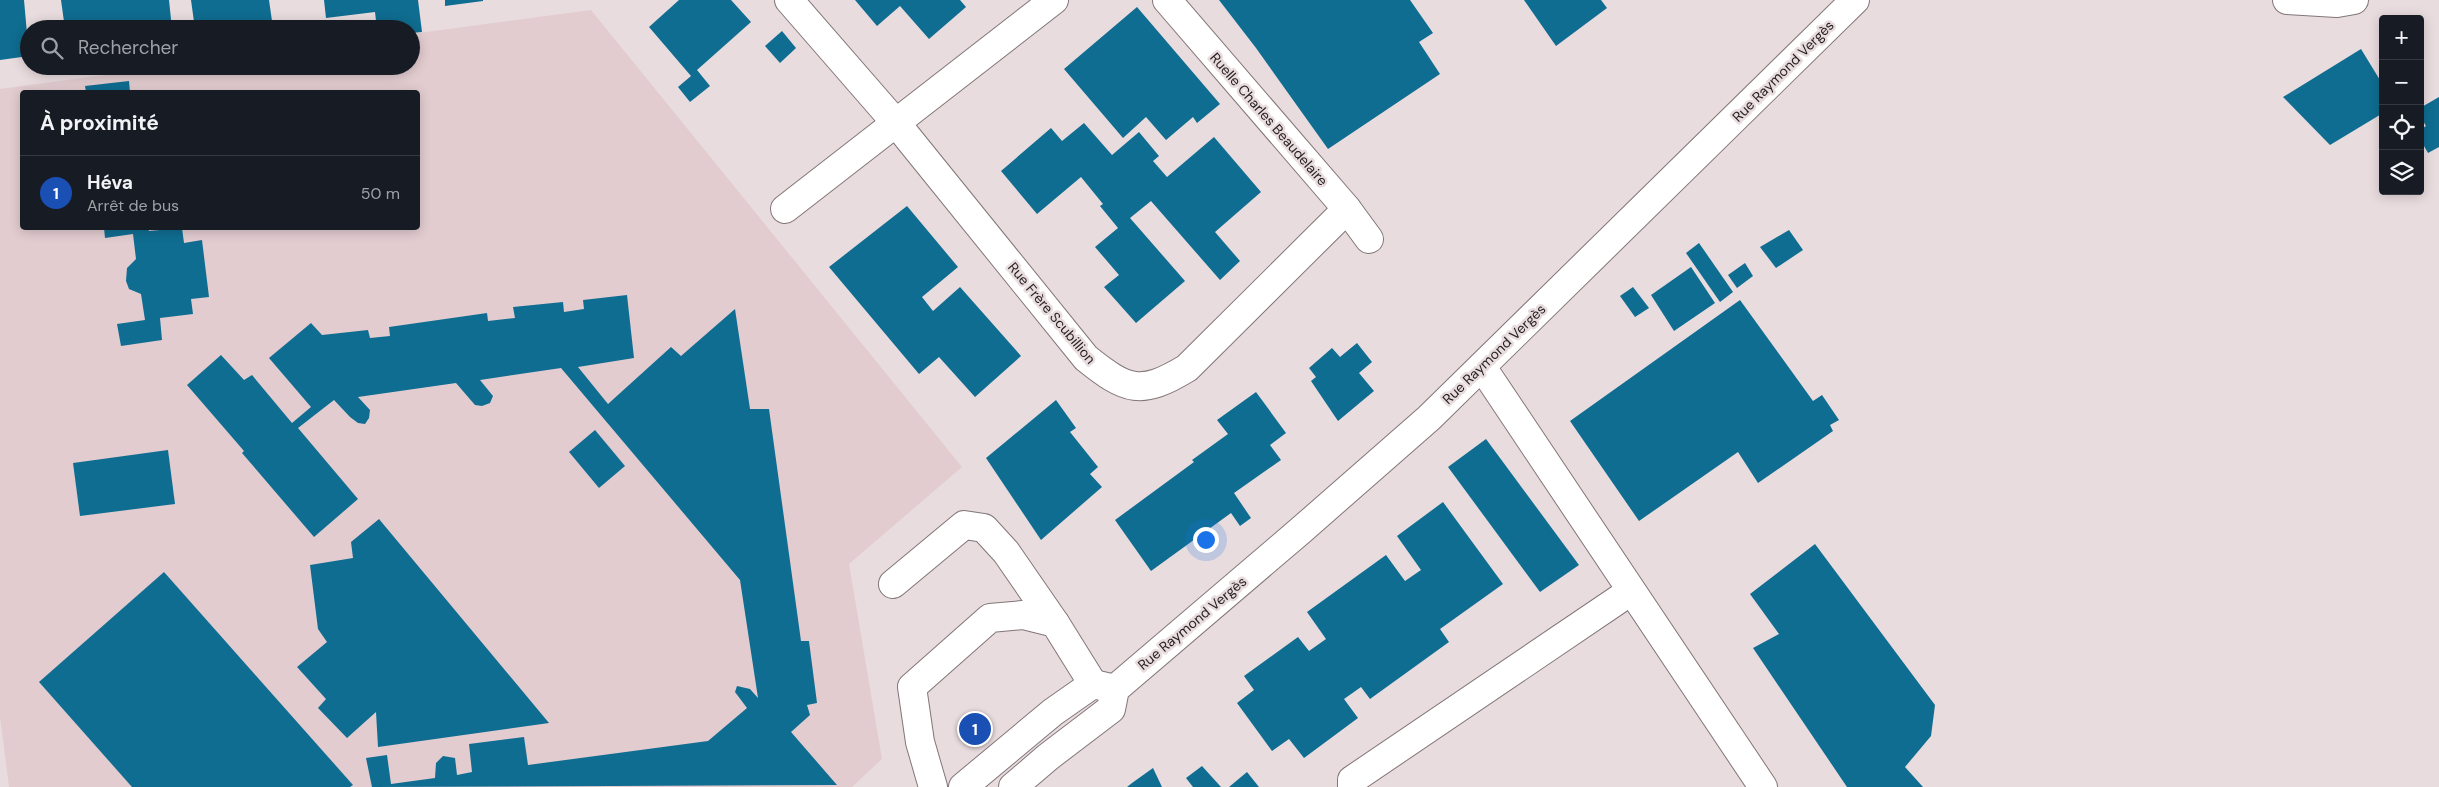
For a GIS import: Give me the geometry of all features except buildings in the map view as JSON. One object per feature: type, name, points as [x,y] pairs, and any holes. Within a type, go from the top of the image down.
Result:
[{"type":"street","name":"Rue Frère Scubillion","points":[[790,0],[896,123],[1086,358],[1108,376],[1138,388],[1163,382],[1188,368],[1346,210]]},
{"type":"street","points":[[785,209],[1054,0]]},
{"type":"street","name":"Ruelle Charles Beaudelaire","points":[[1167,0],[1369,239]]},
{"type":"street","name":"Rue Raymond Vergès","points":[[963,787],[1053,712],[1104,686],[1300,531],[1429,418],[1855,0]]},
{"type":"street","points":[[2287,0],[2336,2],[2354,0]]},
{"type":"street","points":[[1482,367],[1763,787]]},
{"type":"street","points":[[893,584],[964,525],[984,528],[1006,552],[1055,623],[1104,686],[1112,709],[1048,756],[1013,787]]},
{"type":"street","points":[[1352,787],[1352,780],[1632,590]]},
{"type":"street","points":[[933,787],[920,742],[912,687],[990,618],[1023,615],[1055,623]]},
{"type":"shaded area","points":[[591,10],[962,467],[849,564],[882,759],[852,787],[9,787],[0,717],[0,89],[105,75],[420,75],[420,33]]},
{"type":"place","name":"Héva","points":[[975,729]]}]
